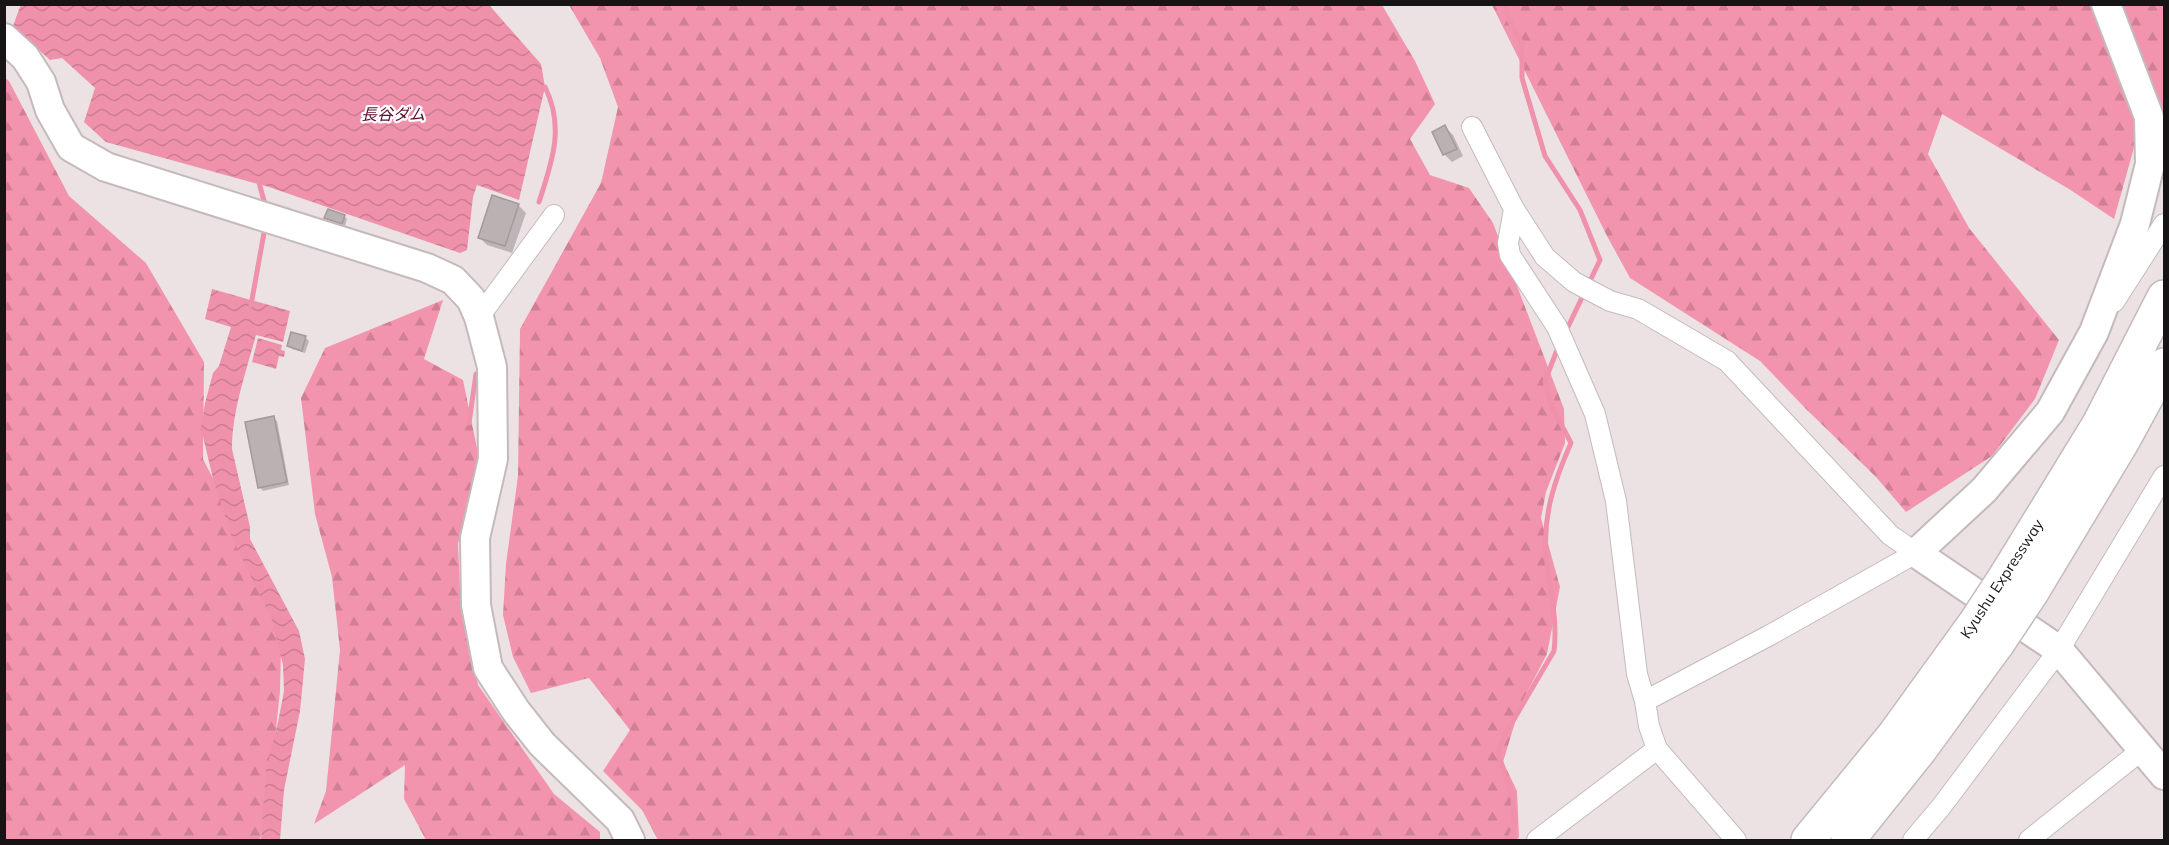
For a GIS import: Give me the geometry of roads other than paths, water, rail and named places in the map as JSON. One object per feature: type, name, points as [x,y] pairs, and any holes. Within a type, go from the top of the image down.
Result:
[{"type":"highway","name":"Kyushu Expressway","points":[[2019,583],[2164,297]]},
{"type":"highway","name":"Kyushu Expressway","points":[[1848,840],[1920,750],[1986,633],[2019,583],[2124,439],[2164,365]]},
{"type":"highway","name":"Kyushu Expressway","points":[[1808,840],[1893,735],[1986,633]]},
{"type":"street","points":[[2094,332],[2135,224],[2150,164],[2149,117],[2106,4]]},
{"type":"street","points":[[4,38],[25,57],[41,82],[50,110],[71,147],[106,167],[427,268],[453,280],[471,299],[479,317],[492,367],[493,459],[475,538],[476,605],[488,668],[516,711],[542,744],[620,820],[630,840]]},
{"type":"street","points":[[1472,127],[1514,209],[1545,257],[1574,282],[1610,301],[1638,309],[1727,361],[1890,535],[2059,650],[2164,776]]},
{"type":"street","points":[[1514,209],[1508,243],[1510,255],[1557,327],[1595,414],[1616,501],[1637,674],[1646,701],[1649,726],[1657,749],[1736,840]]},
{"type":"street","points":[[479,317],[554,216]]},
{"type":"street","points":[[1646,701],[1916,553],[1984,490],[2050,412],[2094,332],[2164,224]]},
{"type":"street","points":[[1912,840],[1941,807],[2059,650],[2164,476]]},
{"type":"street","points":[[1537,840],[1657,749]]},
{"type":"street","points":[[2029,840],[2143,749]]},
{"type":"water","name":"長谷ダム","points":[[21,4],[489,5],[541,64],[545,87],[519,200],[477,185],[473,197],[467,250],[460,253],[269,187],[106,142],[84,122],[95,88],[62,58],[50,60],[13,26]]},
{"type":"water","points":[[212,289],[290,311],[283,342],[256,335],[237,406],[232,449],[250,527],[250,539],[299,631],[305,659],[300,711],[284,790],[280,840],[261,840],[266,770],[284,691],[283,665],[272,620],[232,538],[214,483],[201,428],[213,373],[219,366],[231,327],[205,319]]},
{"type":"water","points":[[258,338],[282,345],[281,350],[285,351],[284,357],[279,356],[276,369],[252,362]]},
{"type":"waterway","points":[[1505,4],[1507,16],[1522,44],[1522,78],[1545,156],[1580,210],[1600,260],[1566,331]]},
{"type":"waterway","points":[[539,202],[552,159],[555,130],[551,102],[545,87]]},
{"type":"waterway","points":[[258,179],[266,208]]},
{"type":"waterway","points":[[251,305],[264,233]]},
{"type":"waterway","points":[[1509,840],[1514,829],[1513,798],[1498,753],[1503,738],[1554,651],[1555,627],[1546,554],[1546,525],[1555,483],[1571,443],[1550,403],[1545,381],[1559,345]]},
{"type":"waterway","points":[[469,423],[476,374]]}]
